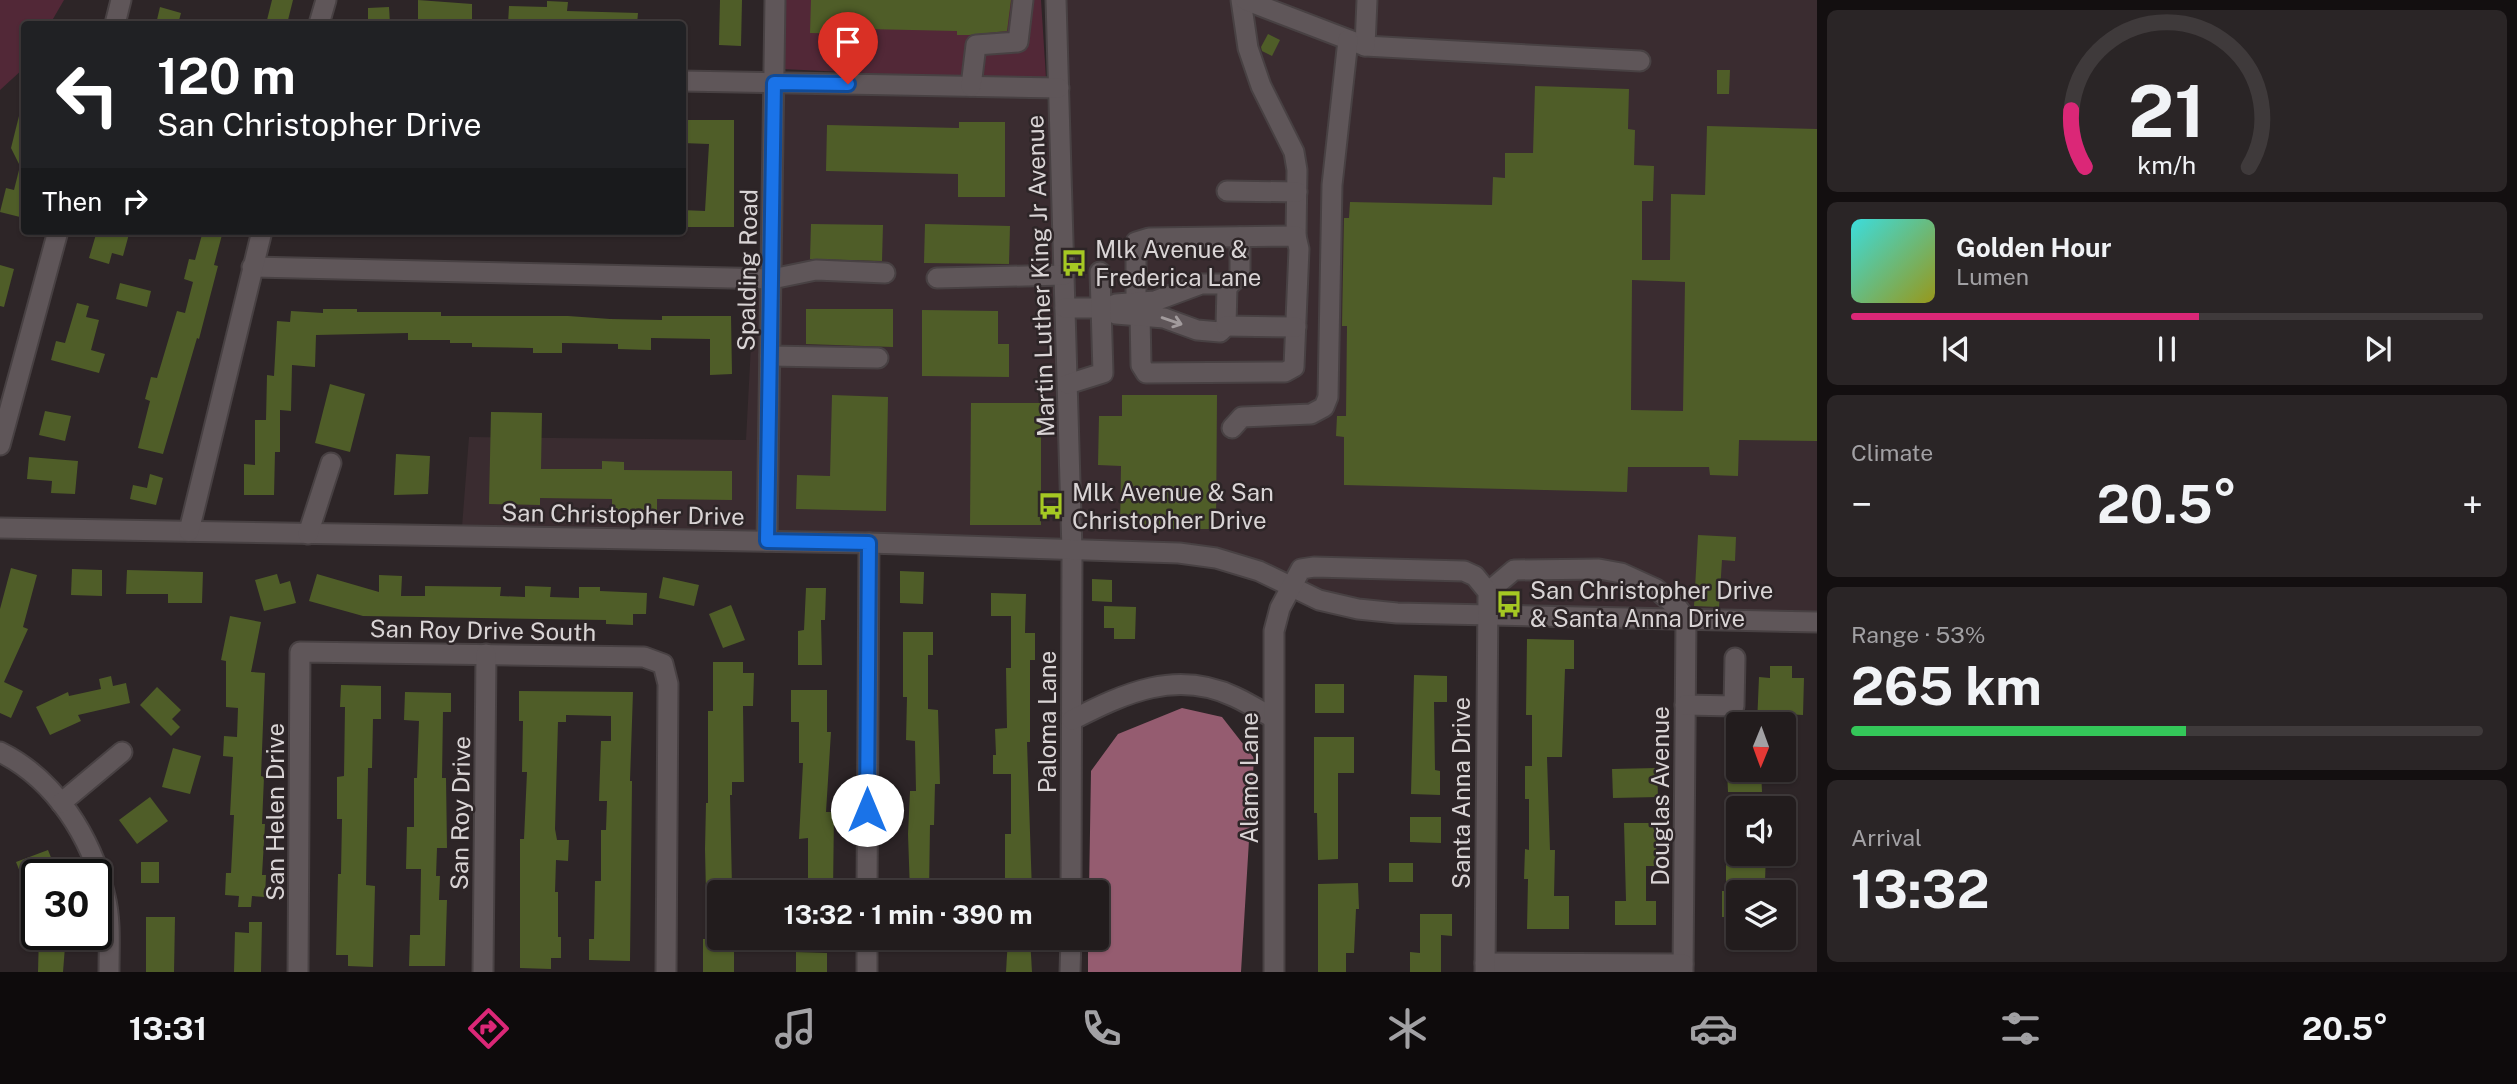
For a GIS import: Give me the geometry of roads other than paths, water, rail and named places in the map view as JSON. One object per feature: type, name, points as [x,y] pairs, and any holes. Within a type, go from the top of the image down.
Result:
[{"type":"street","points":[[116,21],[121,0]]},
{"type":"street","points":[[320,21],[326,0]]},
{"type":"street","name":"Spalding Road","points":[[767,541],[775,0]]},
{"type":"street","points":[[971,86],[976,46],[1018,42],[1023,0]]},
{"type":"street","name":"Martin Luther King Jr Avenue","points":[[1056,0],[1072,551]]},
{"type":"street","points":[[1296,236],[1149,238],[1136,242],[1141,365],[1146,373],[1285,372],[1294,367],[1299,249],[1296,236],[1297,170],[1294,152],[1261,86],[1248,48],[1243,0],[1357,43],[1640,61]]},
{"type":"street","points":[[1232,428],[1242,417],[1311,414],[1324,407],[1328,397],[1332,185],[1367,0]]},
{"type":"street","points":[[686,81],[1059,88]]},
{"type":"street","points":[[1227,191],[1297,192]]},
{"type":"street","points":[[0,444],[57,235]]},
{"type":"street","points":[[189,531],[261,235]]},
{"type":"street","points":[[1226,326],[1227,287],[1240,275],[1240,237]]},
{"type":"street","points":[[252,267],[772,279],[816,270],[885,273]]},
{"type":"street","points":[[1068,384],[1103,373],[1104,308],[1100,272]]},
{"type":"street","points":[[937,278],[1064,275]]},
{"type":"street","points":[[1065,308],[1104,308],[1116,314],[1138,309],[1201,284],[1221,284],[1227,287]]},
{"type":"street","points":[[1138,309],[1197,330],[1220,331],[1226,326],[1296,327]]},
{"type":"street","points":[[770,356],[878,358]]},
{"type":"street","points":[[308,534],[331,463]]},
{"type":"street","name":"San Christopher Drive","points":[[0,528],[869,543],[1178,553],[1216,558],[1259,571],[1319,600],[1358,609],[1397,613],[1817,622]]},
{"type":"street","points":[[867,880],[869,543]]},
{"type":"street","name":"Paloma Lane","points":[[1071,880],[1072,551]]},
{"type":"street","points":[[1291,586],[1301,569],[1464,571],[1475,576],[1488,592],[1514,570],[1599,569],[1620,573],[1656,589],[1677,607],[1686,620]]},
{"type":"street","name":"Alamo Lane","points":[[1274,972],[1273,631],[1291,586]]},
{"type":"street","name":"Santa Anna Drive","points":[[1485,967],[1488,592]]},
{"type":"street","name":"Douglas Avenue","points":[[1683,968],[1686,620]]},
{"type":"street","name":"San Roy Drive South","points":[[300,652],[644,657],[663,664],[668,684],[666,972]]},
{"type":"street","name":"San Helen Drive","points":[[298,972],[300,652]]},
{"type":"street","name":"San Roy Drive","points":[[483,972],[486,654]]},
{"type":"street","points":[[1685,705],[1734,706],[1735,658]]},
{"type":"street","points":[[1072,720],[1110,701],[1154,685],[1195,685],[1233,696],[1273,718]]},
{"type":"street","points":[[0,752],[37,778],[61,803],[96,862],[106,899],[109,972]]},
{"type":"street","points":[[61,803],[122,752]]},
{"type":"street","points":[[867,950],[867,972]]},
{"type":"street","points":[[1070,972],[1071,950]]},
{"type":"street","points":[[1485,967],[1683,968]]},
{"type":"place","name":"Mlk Avenue & Frederica Lane","points":[[1074,263]]},
{"type":"place","name":"Mlk Avenue & San Christopher Drive","points":[[1051,506]]},
{"type":"place","name":"San Christopher Drive & Santa Anna Drive","points":[[1509,604]]}]
